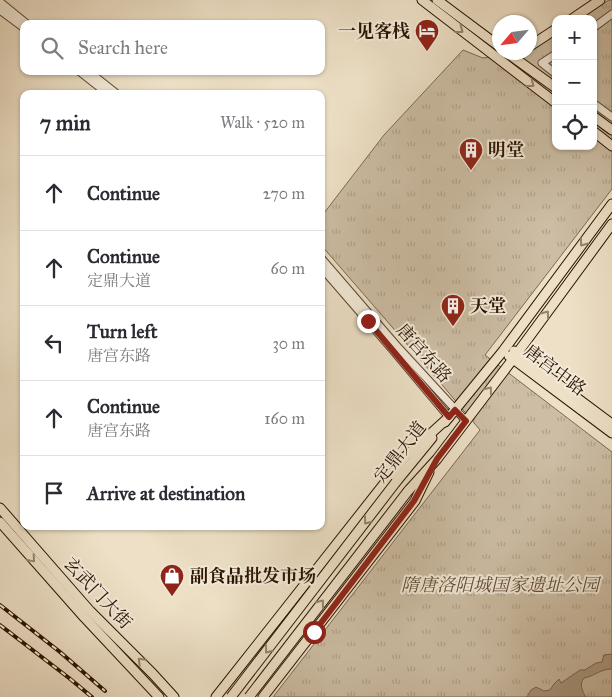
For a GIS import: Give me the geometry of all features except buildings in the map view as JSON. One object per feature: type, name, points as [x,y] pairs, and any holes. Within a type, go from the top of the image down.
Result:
[{"type":"main road","points":[[422,0],[552,100]]},
{"type":"main road","points":[[436,0],[492,41]]},
{"type":"main road","points":[[578,15],[600,0]]},
{"type":"main road","points":[[537,41],[552,32]]},
{"type":"main road","points":[[507,65],[510,60]]},
{"type":"main road","points":[[521,60],[552,85]]},
{"type":"main road","points":[[597,119],[612,130]]},
{"type":"main road","points":[[597,135],[612,146]]},
{"type":"main road","name":"定鼎大道","points":[[231,697],[392,480],[455,410],[505,348],[612,204]]},
{"type":"main road","name":"定鼎大道","points":[[249,697],[408,491],[437,459],[612,224]]},
{"type":"main road","name":"唐宫中路","points":[[505,348],[612,433]]},
{"type":"main road","name":"唐宫中路","points":[[515,356],[612,424]]},
{"type":"main road","points":[[263,697],[414,501],[437,459]]},
{"type":"main road","points":[[216,697],[284,610],[392,480]]},
{"type":"main road","points":[[408,491],[414,488],[417,490],[418,495]]},
{"type":"main road","name":"玄武门大街","points":[[0,508],[90,611],[154,674],[174,697]]},
{"type":"main road","name":"玄武门大街","points":[[0,522],[84,617],[159,697]]},
{"type":"main road","points":[[284,610],[314,632]]},
{"type":"street","points":[[0,2],[22,20]]},
{"type":"street","points":[[0,10],[20,25]]},
{"type":"street","points":[[597,25],[612,14]]},
{"type":"street","points":[[552,57],[542,63],[552,71]]},
{"type":"street","points":[[84,75],[103,90]]},
{"type":"street","points":[[93,75],[112,90]]},
{"type":"street","points":[[596,105],[612,118]]},
{"type":"street","name":"唐宫东路","points":[[325,263],[396,345],[466,421]]},
{"type":"street","name":"唐宫东路","points":[[325,272],[449,417]]},
{"type":"green space","name":"隋唐洛阳城国家遗址公园","points":[[612,0],[612,189],[485,355],[612,452],[612,697],[273,697],[480,430],[325,250],[325,212],[384,135],[463,50],[483,58],[492,56],[492,60],[537,60],[537,45],[552,36],[552,150],[597,150],[597,15],[585,15]]},
{"type":"shaded area","points":[[612,654],[612,669],[601,671],[582,680],[582,688],[586,697],[527,697],[531,690],[536,687],[544,691],[550,690],[559,679],[561,683],[580,670],[585,670],[596,663],[602,662],[604,655]]},
{"type":"railway","points":[[0,605],[60,652],[105,691]]},
{"type":"railway","points":[[0,625],[92,697]]},
{"type":"place","name":"一见客栈","points":[[427,52]]},
{"type":"place","name":"明堂","points":[[471,171]]},
{"type":"place","name":"天堂","points":[[453,327]]},
{"type":"place","name":"副食品批发市场","points":[[172,597]]},
{"type":"route","points":[[314,632],[414,501],[437,459],[466,421],[455,410],[449,417],[368,321]]}]
